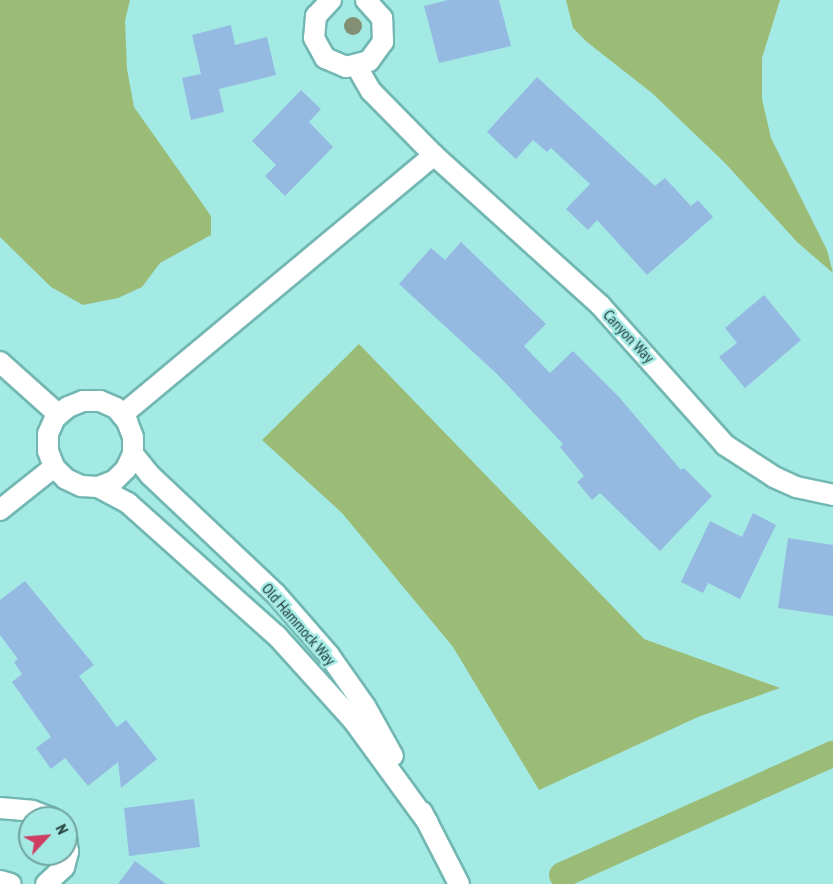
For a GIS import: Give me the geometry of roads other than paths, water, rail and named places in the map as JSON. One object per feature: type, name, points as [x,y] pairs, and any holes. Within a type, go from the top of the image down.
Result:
[{"type":"street","points":[[331,0],[316,16],[314,38],[318,49],[334,64],[357,67],[373,57],[383,42],[382,18],[366,0]]},
{"type":"street","name":"Canyon Way","points":[[357,67],[371,92],[434,155],[600,305],[724,445],[774,477],[796,487],[833,495]]},
{"type":"street","points":[[122,415],[434,155]]},
{"type":"street","points":[[0,362],[59,415]]},
{"type":"street","points":[[83,401],[100,402],[122,415],[133,436],[133,454],[126,469],[114,481],[98,487],[73,483],[54,467],[48,451],[48,434],[59,415],[83,401]]},
{"type":"street","name":"Old Hammock Way","points":[[133,454],[150,475],[276,594],[329,655],[365,706],[459,884]]},
{"type":"street","points":[[0,510],[54,467]]},
{"type":"street","name":"Old Hammock Way","points":[[98,487],[128,503],[277,636],[353,720],[428,822]]},
{"type":"street","points":[[0,808],[18,810]]},
{"type":"street","points":[[46,884],[64,866]]},
{"type":"street","points":[[0,881],[11,884]]},
{"type":"waterway","points":[[562,875],[833,754]]}]
